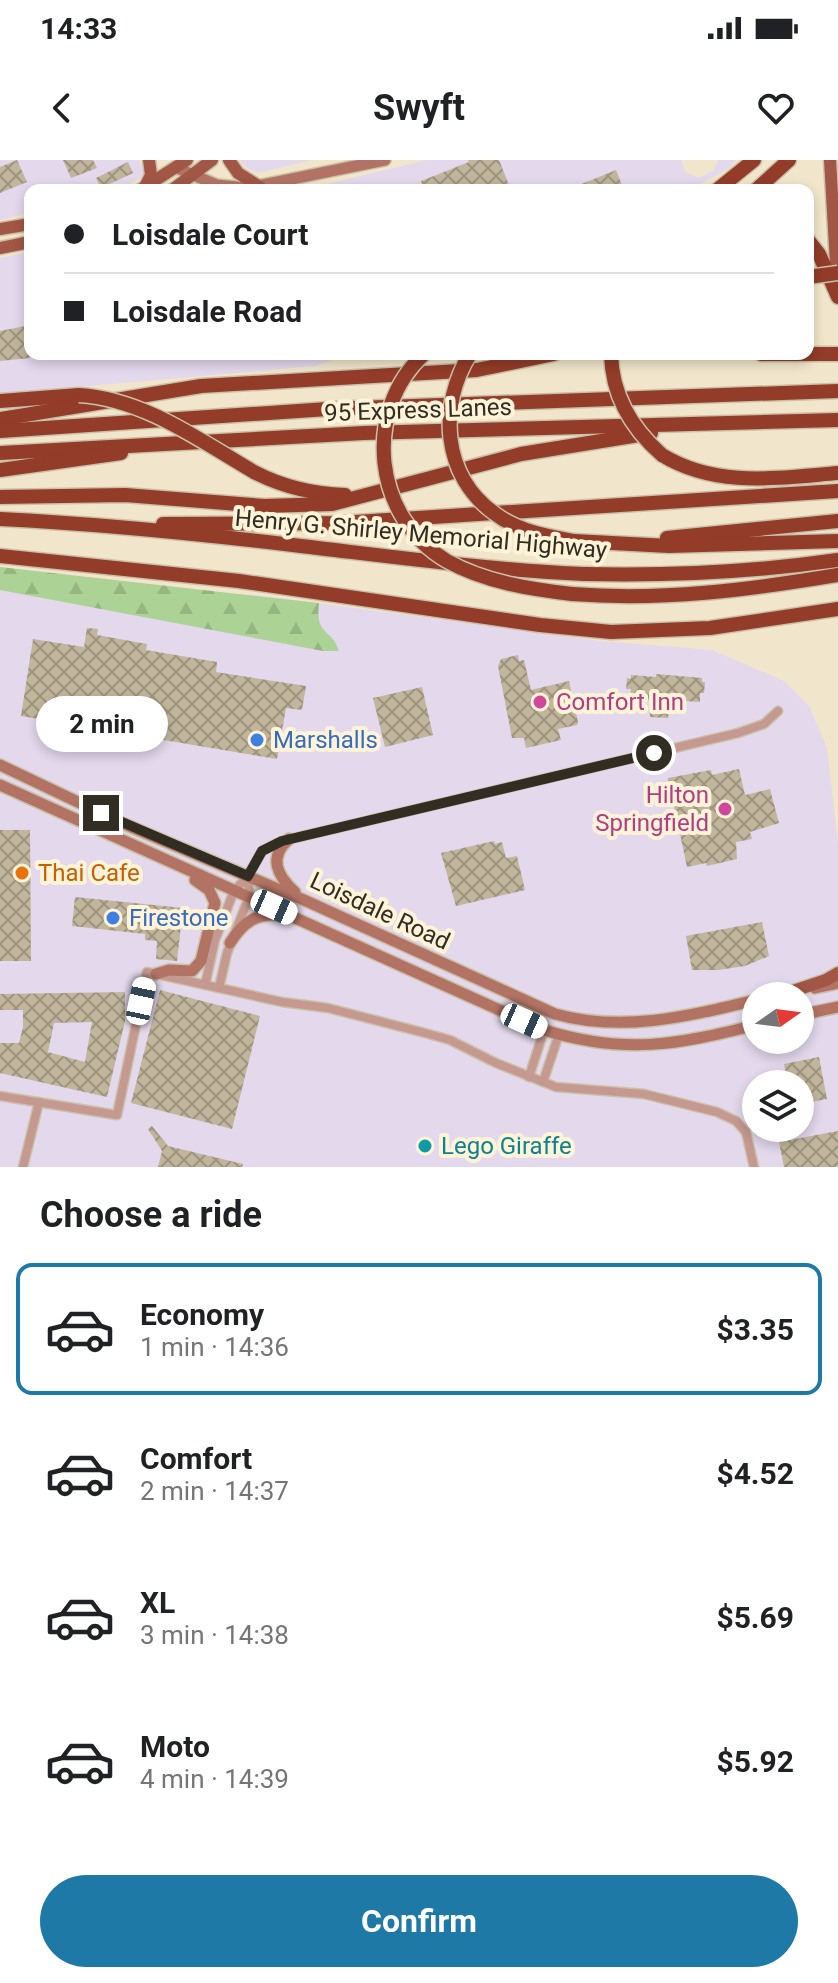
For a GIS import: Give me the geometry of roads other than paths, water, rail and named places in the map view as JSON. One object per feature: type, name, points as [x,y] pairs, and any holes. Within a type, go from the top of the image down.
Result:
[{"type":"highway","points":[[724,184],[754,160]]},
{"type":"highway","points":[[763,184],[789,160]]},
{"type":"highway","points":[[814,248],[838,294]]},
{"type":"highway","points":[[814,276],[838,273]]},
{"type":"highway","points":[[814,354],[838,354]]},
{"type":"highway","points":[[419,360],[397,390],[390,406],[384,438],[387,479],[405,522],[430,548],[464,569],[518,586],[572,594],[626,597],[686,595],[814,571],[838,575]]},
{"type":"highway","points":[[426,371],[463,360]]},
{"type":"highway","points":[[467,360],[452,394],[448,425],[453,454],[465,482],[482,503],[505,520],[533,532],[574,541],[669,546],[838,541]]},
{"type":"highway","points":[[0,419],[201,386],[477,370],[525,360]]},
{"type":"highway","points":[[612,360],[624,409],[643,438],[662,455],[686,469],[715,476],[757,479],[838,473]]},
{"type":"highway","points":[[0,431],[353,408],[838,391]]},
{"type":"highway","points":[[0,401],[79,395],[107,398],[143,410],[276,483],[309,492],[349,496],[373,494]]},
{"type":"highway","name":"95 Express Lanes","points":[[0,453],[364,433],[838,420]]},
{"type":"highway","points":[[0,497],[125,495],[286,506],[332,504],[550,448],[739,423]]},
{"type":"highway","points":[[0,470],[89,459],[184,442]]},
{"type":"highway","points":[[119,525],[340,523],[838,491]]},
{"type":"highway","name":"Henry G. Shirley Memorial Highway","points":[[0,519],[119,525],[546,572],[634,575],[814,571],[838,560]]},
{"type":"highway","points":[[644,543],[696,534],[838,521]]},
{"type":"highway","points":[[0,556],[239,581],[578,630],[685,630],[744,625],[838,609]]},
{"type":"main road","points":[[145,184],[151,175],[149,160]]},
{"type":"main road","points":[[180,184],[212,160]]},
{"type":"main road","points":[[229,160],[247,184]]},
{"type":"main road","points":[[269,184],[385,160]]},
{"type":"main road","points":[[830,160],[838,294]]},
{"type":"main road","points":[[150,184],[182,164],[193,175],[218,184]]},
{"type":"main road","points":[[0,229],[24,225]]},
{"type":"main road","points":[[0,248],[24,243]]},
{"type":"main road","name":"Loisdale Road","points":[[0,765],[124,824],[304,900],[512,997],[574,1020],[615,1024],[664,1020],[742,1003]]},
{"type":"main road","name":"Loisdale Road","points":[[0,785],[544,1030],[608,1045],[639,1047],[680,1042],[742,1028]]},
{"type":"main road","points":[[289,839],[277,856],[277,871],[304,900]]},
{"type":"main road","points":[[156,974],[169,970],[192,971],[198,967],[215,903],[209,890],[164,860]]},
{"type":"main road","points":[[230,943],[240,928],[254,917],[271,914],[296,917]]},
{"type":"main road","points":[[814,984],[838,973]]},
{"type":"main road","points":[[814,988],[838,983]]},
{"type":"main road","points":[[814,1012],[838,1007]]},
{"type":"street","points":[[165,161],[182,164]]},
{"type":"street","points":[[205,985],[215,940],[234,891],[248,876],[262,851],[289,839],[738,733],[764,724],[778,711]]},
{"type":"street","points":[[219,988],[230,943],[249,897],[248,876]]},
{"type":"street","points":[[0,1096],[117,1115],[147,972],[328,1008],[425,1033],[450,1040],[529,1077],[564,1088],[644,1094],[722,1113],[736,1121],[746,1132],[754,1167]]},
{"type":"street","points":[[529,1077],[544,1030]]},
{"type":"street","points":[[543,1082],[559,1034]]},
{"type":"street","points":[[23,1167],[39,1102]]},
{"type":"place","name":"Comfort Inn","points":[[540,702]]},
{"type":"place","name":"Marshalls","points":[[257,740]]},
{"type":"place","name":"Hilton Springfield","points":[[725,809]]},
{"type":"place","name":"Thai Cafe","points":[[22,873]]},
{"type":"place","name":"Firestone","points":[[113,918]]},
{"type":"place","name":"Lego Giraffe","points":[[425,1146]]}]
